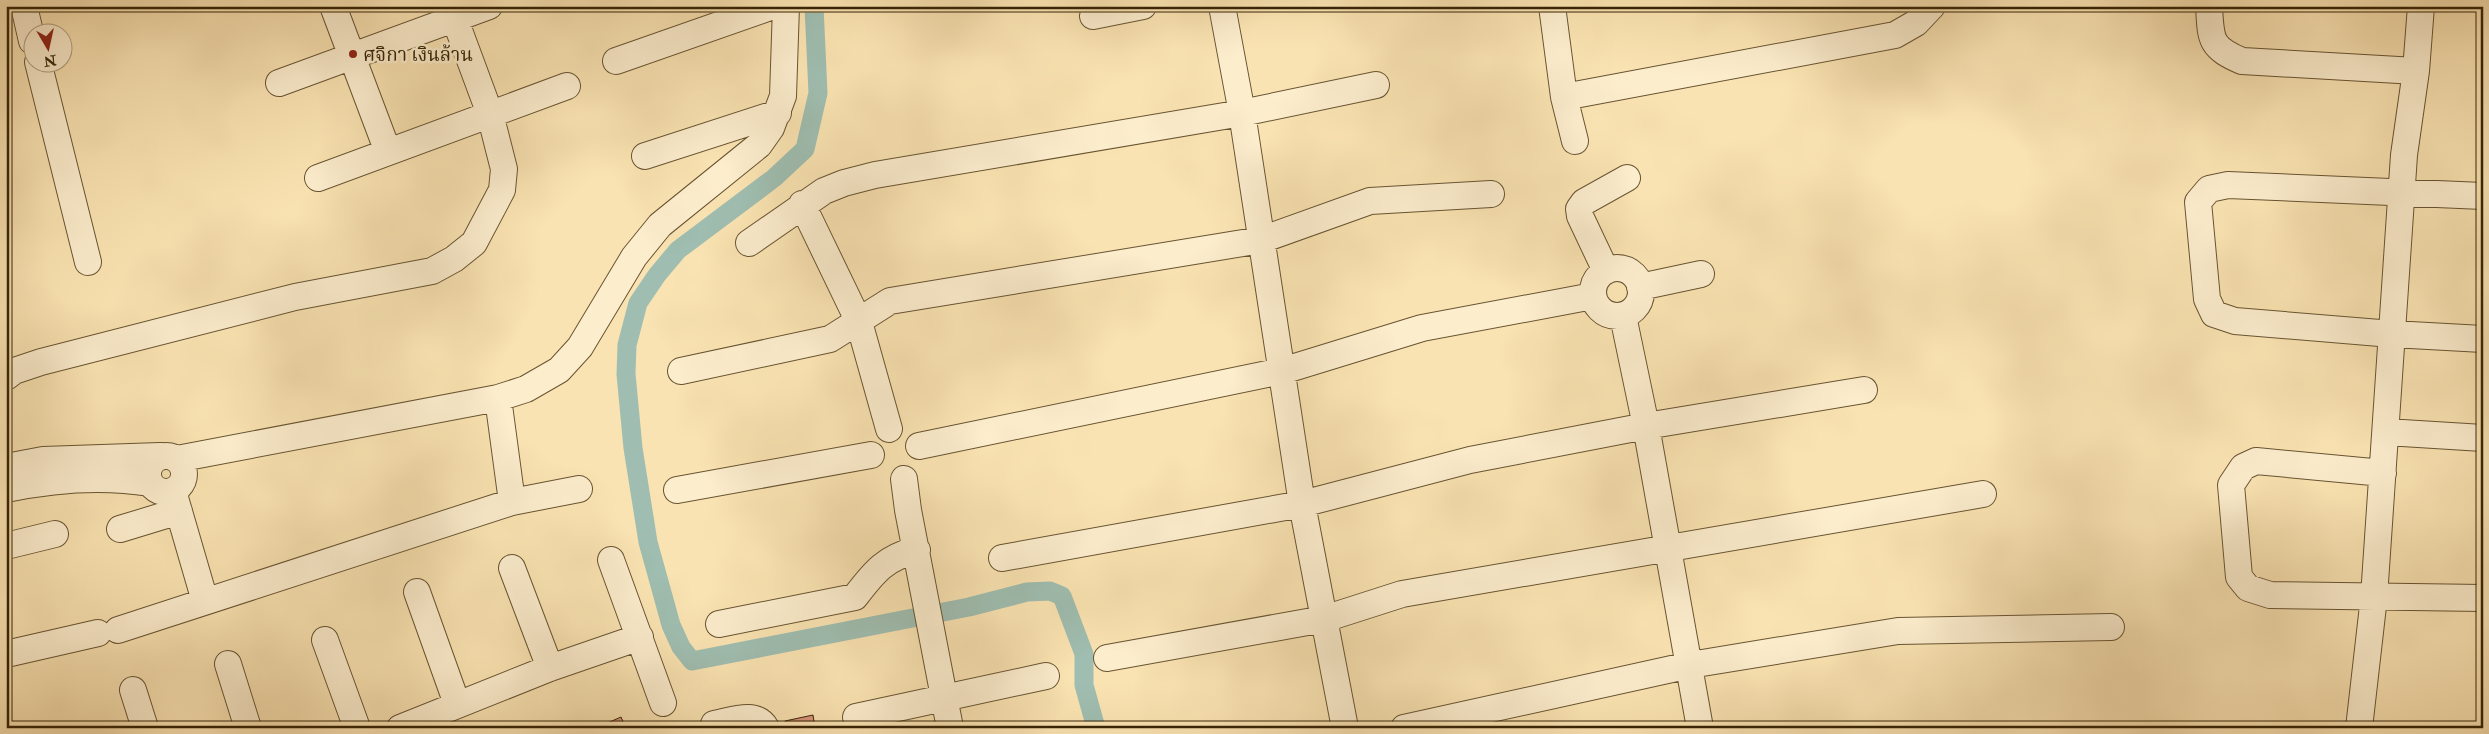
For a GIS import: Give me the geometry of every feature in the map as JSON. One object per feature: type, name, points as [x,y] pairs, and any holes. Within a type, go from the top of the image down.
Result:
[{"type":"street","points":[[24,6],[28,22]]},
{"type":"street","points":[[333,6],[388,152]]},
{"type":"street","points":[[279,83],[352,57],[452,13],[489,6]]},
{"type":"street","points":[[616,61],[773,6]]},
{"type":"street","points":[[6,466],[43,460],[169,458],[498,398],[526,389],[560,370],[580,347],[634,257],[660,225],[759,145],[771,128],[778,113],[782,96],[786,6]]},
{"type":"street","points":[[1093,16],[1143,6]]},
{"type":"street","points":[[1222,6],[1242,112],[1302,504],[1345,728]]},
{"type":"street","points":[[1552,6],[1564,97],[1575,141]]},
{"type":"street","points":[[1564,97],[1895,35],[1916,24],[1932,6]]},
{"type":"street","points":[[2209,6],[2210,37],[2223,53],[2242,62],[2416,71]]},
{"type":"street","points":[[2358,728],[2374,597],[2404,155],[2416,71],[2421,6]]},
{"type":"street","points":[[6,377],[14,371],[41,362],[295,297],[432,271],[454,259],[474,242],[502,190],[504,169],[490,114],[452,13]]},
{"type":"street","points":[[40,72],[88,262]]},
{"type":"street","points":[[748,243],[802,204],[844,183],[875,175],[1242,112],[1376,85]]},
{"type":"street","points":[[318,178],[567,86]]},
{"type":"street","points":[[645,156],[778,113]]},
{"type":"street","points":[[1606,271],[1580,216],[1579,209],[1584,202],[1627,178]]},
{"type":"street","points":[[2483,196],[2228,185],[2209,189],[2198,202],[2207,299],[2214,314],[2235,321],[2392,334],[2483,339]]},
{"type":"street","points":[[681,371],[830,339],[890,301],[1262,240],[1370,201],[1491,194]]},
{"type":"street","points":[[802,204],[859,322],[889,429]]},
{"type":"street","points":[[1620,268],[1627,270],[1633,274],[1640,287],[1641,293],[1637,305],[1623,316],[1616,317],[1603,313],[1598,308],[1593,296],[1595,281],[1606,271],[1620,268]]},
{"type":"street","points":[[1640,287],[1702,274]]},
{"type":"street","points":[[919,446],[1282,371],[1422,328],[1593,296]]},
{"type":"street","points":[[1623,316],[1646,426],[1700,728]]},
{"type":"street","points":[[1002,558],[1302,504],[1470,460],[1646,426],[1864,390]]},
{"type":"street","points":[[498,398],[512,502]]},
{"type":"street","points":[[889,429],[908,432],[919,446],[917,465],[904,479],[888,476],[876,468],[871,455],[875,439],[889,429]]},
{"type":"street","points":[[2386,432],[2483,438]]},
{"type":"street","points":[[677,490],[871,455]]},
{"type":"street","points":[[169,458],[148,467],[167,495],[205,601]]},
{"type":"street","points":[[2383,473],[2256,461],[2243,468],[2231,486],[2239,577],[2248,588],[2270,595],[2483,598]]},
{"type":"street","points":[[6,489],[50,480],[76,478],[130,480],[167,495]]},
{"type":"street","points":[[904,479],[908,510],[927,600],[950,728]]},
{"type":"street","points":[[6,654],[108,632],[413,536],[512,502],[579,489]]},
{"type":"street","points":[[1108,658],[1324,619],[1402,594],[1983,494]]},
{"type":"street","points":[[120,528],[167,495]]},
{"type":"street","points":[[6,546],[55,534]]},
{"type":"street","points":[[719,624],[856,597],[878,568],[899,554],[917,550]]},
{"type":"street","points":[[611,560],[663,703]]},
{"type":"street","points":[[512,568],[550,668]]},
{"type":"street","points":[[417,592],[456,704]]},
{"type":"street","points":[[1404,728],[1690,665],[1898,631],[2110,627]]},
{"type":"street","points":[[400,728],[550,668],[640,637]]},
{"type":"street","points":[[325,640],[357,728]]},
{"type":"street","points":[[228,664],[248,728]]},
{"type":"street","points":[[856,717],[945,696],[1046,676]]},
{"type":"street","points":[[133,690],[145,728]]},
{"type":"street","points":[[714,724],[753,717],[762,721],[766,728]]},
{"type":"building","points":[[813,715],[815,728],[787,728],[785,721]]},
{"type":"building","points":[[621,717],[626,728],[596,728]]},
{"type":"waterway","points":[[814,6],[818,93],[805,149],[774,178],[678,250],[657,275],[638,303],[627,345],[626,374],[633,448],[648,542],[671,625],[681,647],[692,661],[969,607],[1027,592],[1050,591],[1062,596],[1084,654],[1084,685],[1096,728]]},
{"type":"place","name":"ศจิกา เงินล้าน","points":[[353,54]]}]
